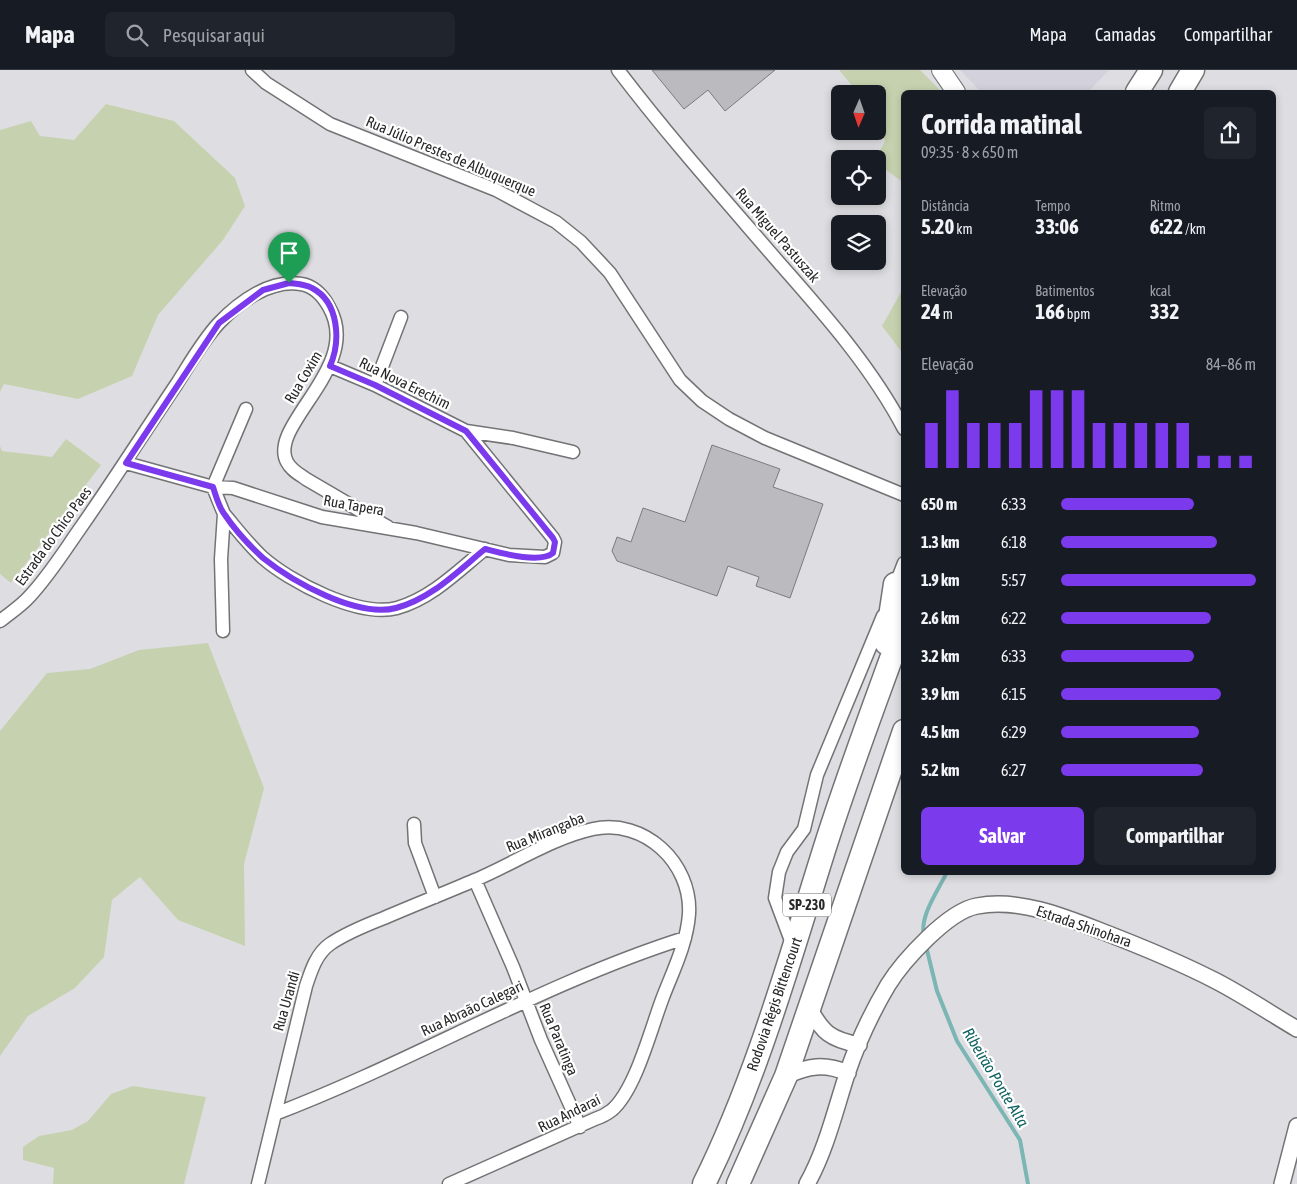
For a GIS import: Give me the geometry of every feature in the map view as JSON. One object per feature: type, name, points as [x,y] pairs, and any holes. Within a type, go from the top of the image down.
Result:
[{"type":"highway","points":[[1138,90],[1151,70]]},
{"type":"highway","points":[[1181,90],[1193,70]]},
{"type":"highway","points":[[858,744],[885,648],[896,584]]},
{"type":"highway","name":"Rodovia Régis Bittencourt","points":[[704,1184],[746,1085],[794,948],[858,744],[901,631]]},
{"type":"highway","name":"SP-230","points":[[738,1184],[786,1076],[901,740]]},
{"type":"main road","points":[[941,70],[955,90]]},
{"type":"street","name":"Rua Júlio Prestes de Albuquerque","points":[[252,70],[266,83],[330,124],[496,190],[556,222],[581,242],[610,273],[680,380],[702,401],[729,419],[765,438],[901,494]]},
{"type":"street","name":"Rua Miguel Pastuszak","points":[[618,70],[856,354],[893,408],[901,423]]},
{"type":"street","name":"Rua Coxim","points":[[126,463],[219,323],[263,290],[289,283],[302,284],[312,288],[324,298],[334,314],[336,326],[335,354],[330,366],[300,414],[286,441],[286,462],[293,471],[388,527]]},
{"type":"street","points":[[375,385],[401,317]]},
{"type":"street","name":"Rua Nova Erechim","points":[[330,366],[375,385],[466,431],[512,438],[573,452]]},
{"type":"street","points":[[246,408],[213,487],[224,514],[262,557],[313,589],[351,603],[376,609],[397,608],[435,590],[485,549]]},
{"type":"street","name":"Rua Nova Erechim","points":[[466,431],[546,530]]},
{"type":"street","name":"Rua Tapera","points":[[126,463],[213,487],[233,488],[322,517],[388,527],[526,557],[550,555],[553,553],[555,542],[546,530]]},
{"type":"street","name":"Estrada do Chico Paes","points":[[0,621],[28,598],[45,579],[126,463]]},
{"type":"street","points":[[223,631],[221,559],[224,514]]},
{"type":"street","points":[[794,948],[775,898],[779,872],[787,852],[804,829],[817,775],[901,571]]},
{"type":"street","points":[[414,824],[415,843],[435,897]]},
{"type":"street","name":"Rua Mirangaba","points":[[435,897],[564,839],[593,829],[612,827],[629,830],[657,844],[668,853],[687,893],[688,907],[685,938]]},
{"type":"street","name":"Rua Paratinga","points":[[475,880],[514,967],[526,1002],[580,1127]]},
{"type":"street","name":"Rua Urandi","points":[[258,1184],[304,994],[313,967],[320,954],[329,945],[347,935],[435,897]]},
{"type":"street","name":"Estrada Shinohara","points":[[807,1184],[834,1118],[848,1073],[888,984],[906,959],[926,939],[962,911],[976,906],[1025,906],[1070,918],[1154,951],[1216,981],[1297,1029]]},
{"type":"street","name":"Rua Abraão Calegari","points":[[275,1114],[323,1096],[637,953],[685,938]]},
{"type":"street","name":"Rua Andaraí","points":[[449,1184],[580,1127],[611,1111],[625,1092],[635,1072],[685,938]]},
{"type":"street","points":[[808,1008],[819,1025],[831,1037],[859,1046]]},
{"type":"street","points":[[786,1076],[806,1067],[820,1065],[848,1073]]},
{"type":"street","points":[[1282,1184],[1297,1126]]},
{"type":"shaded area","points":[[960,70],[1109,70],[1090,90],[979,90]]},
{"type":"green space","points":[[839,70],[920,70],[940,90],[901,90],[901,181],[886,170],[886,150],[880,150],[885,141],[886,85],[852,85]]},
{"type":"green space","points":[[106,104],[174,121],[235,178],[245,206],[223,240],[158,315],[132,376],[78,399],[4,384],[0,392],[0,130],[31,121],[40,136],[74,140]]},
{"type":"green space","points":[[901,292],[901,351],[882,326]]},
{"type":"green space","points":[[66,439],[101,465],[11,583],[0,574],[0,446],[2,451],[52,457]]},
{"type":"green space","points":[[208,643],[264,788],[244,864],[245,946],[178,920],[140,877],[112,900],[104,957],[75,988],[28,1016],[0,1056],[0,731],[47,673],[90,669],[139,650]]},
{"type":"green space","points":[[133,1086],[206,1097],[184,1184],[53,1184],[54,1168],[23,1160],[23,1147],[39,1136],[72,1130],[88,1121],[111,1094]]},
{"type":"building","points":[[652,70],[775,70],[725,111],[708,90],[684,109]]},
{"type":"building","points":[[712,445],[780,469],[773,487],[823,504],[790,598],[756,586],[759,577],[728,566],[717,596],[617,561],[612,551],[617,537],[631,542],[643,508],[685,522]]},
{"type":"waterway","name":"Ribeirão Ponte Alta","points":[[924,937],[923,929],[927,912],[945,875]]},
{"type":"waterway","name":"Ribeirão Ponte Alta","points":[[926,946],[937,991],[957,1041],[1020,1140],[1028,1184]]},
{"type":"route","points":[[289,283],[302,284],[312,288],[324,298],[334,314],[336,326],[335,354],[330,366],[375,385],[466,431],[553,538],[555,548],[553,553],[545,557],[526,557],[485,549],[435,590],[417,600],[397,608],[388,609],[358,606],[313,589],[262,557],[224,514],[213,487],[126,463],[146,429],[202,345],[219,323],[236,308],[263,290],[272,286],[289,283]]}]
